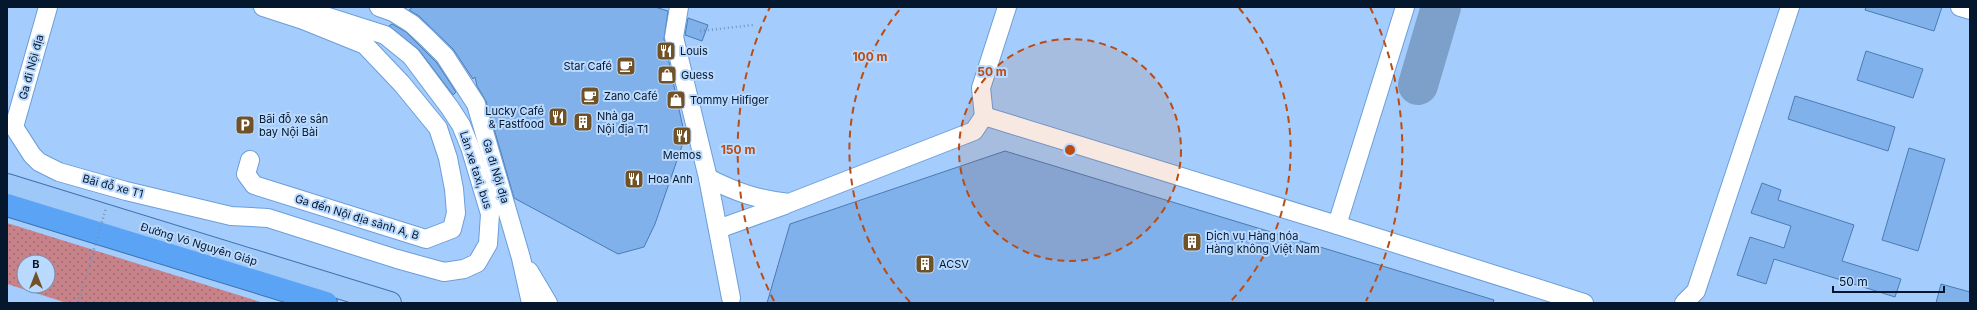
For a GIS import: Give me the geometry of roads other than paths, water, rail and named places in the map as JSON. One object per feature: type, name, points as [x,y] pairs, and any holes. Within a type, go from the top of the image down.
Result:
[{"type":"highway","name":"Đường Võ Nguyên Giáp","points":[[7,205],[326,303]]},
{"type":"main road","name":"Đường Võ Nguyên Giáp","points":[[7,185],[390,303]]},
{"type":"lane","name":"Ga đi Nội địa","points":[[10,128],[48,7]]},
{"type":"lane","name":"Ga đến Nội địa sảnh A, B","points":[[250,160],[246,174],[254,185],[426,239],[452,229],[456,213],[454,189],[448,158],[438,128],[402,84],[365,45],[303,20],[263,7]]},
{"type":"lane","name":"Làn xe taxi, bus","points":[[231,216],[268,218],[397,259],[444,272],[464,269],[477,263],[488,244],[490,214],[461,125],[411,56],[384,35],[297,7]]},
{"type":"lane","name":"Ga đi Nội địa","points":[[379,7],[393,12],[412,24],[428,38],[445,56],[476,104],[521,258],[531,303]]},
{"type":"lane","points":[[679,7],[674,37],[708,178],[731,298]]},
{"type":"lane","points":[[718,230],[974,131],[984,116],[982,88],[1007,7]]},
{"type":"lane","points":[[1337,225],[1405,7]]},
{"type":"lane","points":[[1686,303],[1696,291],[1790,7]]},
{"type":"lane","points":[[1960,7],[1970,10]]},
{"type":"lane","points":[[984,116],[1584,303]]},
{"type":"lane","name":"Bãi đỗ xe T1","points":[[10,128],[39,162],[59,172],[231,216]]},
{"type":"lane","points":[[708,178],[735,192],[754,198],[789,203]]},
{"type":"lane","name":"Ga đi Nội địa","points":[[521,258],[548,303]]},
{"type":"place","name":"Louis","points":[[666,51]]},
{"type":"place","name":"Star Café","points":[[626,66]]},
{"type":"place","name":"Guess","points":[[667,75]]},
{"type":"place","name":"Zano Café","points":[[590,96]]},
{"type":"place","name":"Tommy Hilfiger","points":[[676,100]]},
{"type":"place","name":"Lucky Café & Fastfood","points":[[558,117]]},
{"type":"place","name":"Nhà ga Nội địa T1","points":[[583,122]]},
{"type":"place","name":"Bãi đỗ xe sân bay Nội Bài","points":[[245,125]]},
{"type":"place","name":"Memos","points":[[682,136]]},
{"type":"place","name":"Hoa Anh","points":[[634,179]]},
{"type":"place","name":"Dịch vụ Hàng hóa Hàng không Việt Nam","points":[[1192,242]]},
{"type":"place","name":"ACSV","points":[[925,264]]}]
